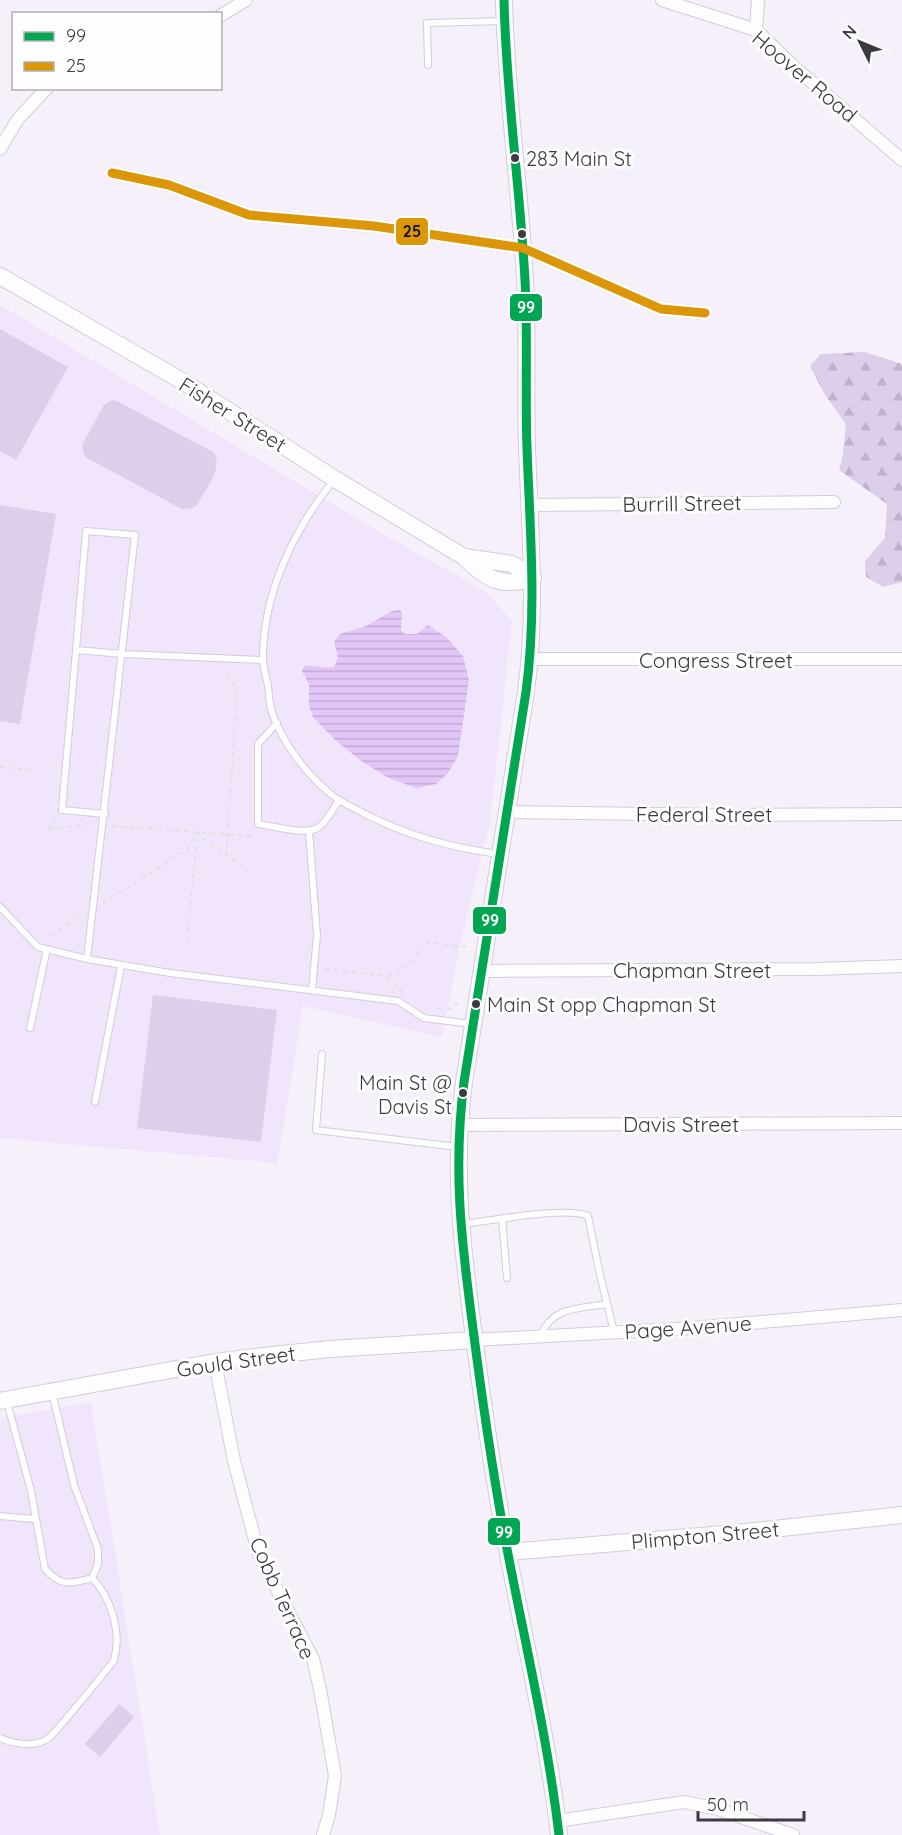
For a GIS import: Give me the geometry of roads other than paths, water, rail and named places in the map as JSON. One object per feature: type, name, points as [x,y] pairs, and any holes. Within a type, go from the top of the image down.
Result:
[{"type":"main road","points":[[504,0],[508,87],[522,248],[533,578],[531,659],[473,1024],[459,1125],[457,1178],[460,1224],[474,1340],[494,1476],[543,1734],[558,1828]]},
{"type":"main road","name":"Fisher Street","points":[[0,276],[182,381],[335,479],[464,557],[512,564],[533,578]]},
{"type":"main road","name":"Gould Street","points":[[3,1400],[215,1362],[330,1349],[474,1340]]},
{"type":"main road","name":"Plimpton Street","points":[[508,1552],[736,1533],[902,1515]]},
{"type":"street","points":[[222,14],[246,0]]},
{"type":"street","name":"Hoover Road","points":[[662,0],[756,30],[792,65],[899,154]]},
{"type":"street","points":[[756,30],[758,0]]},
{"type":"street","points":[[0,149],[18,119],[45,90]]},
{"type":"street","points":[[112,173],[169,185],[249,215],[374,226],[522,248],[661,309],[705,313]]},
{"type":"street","name":"Burrill Street","points":[[530,505],[834,502]]},
{"type":"street","name":"Congress Street","points":[[531,659],[902,659]]},
{"type":"street","name":"Federal Street","points":[[507,812],[718,815],[902,814]]},
{"type":"street","name":"Chapman Street","points":[[482,971],[817,969],[902,966]]},
{"type":"street","name":"Davis Street","points":[[459,1125],[902,1123]]},
{"type":"street","name":"Page Avenue","points":[[474,1340],[693,1328],[902,1310]]},
{"type":"street","name":"Cobb Terrace","points":[[215,1362],[234,1461],[259,1555],[313,1659],[320,1689],[335,1776],[329,1815],[323,1835]]},
{"type":"street","points":[[558,1828],[684,1802],[718,1809],[793,1835]]},
{"type":"lane","points":[[428,65],[428,23],[505,21]]},
{"type":"lane","points":[[335,479],[315,504],[290,547],[278,578],[266,625],[262,660],[272,711],[277,723],[299,759],[315,779],[339,800],[388,825],[420,838],[474,851],[500,854]]},
{"type":"lane","points":[[87,959],[105,814],[135,536],[86,531],[62,810],[105,814]]},
{"type":"lane","points":[[76,650],[262,660]]},
{"type":"lane","points":[[277,723],[258,744],[258,824],[309,831],[318,828],[327,819],[339,800]]},
{"type":"lane","points":[[309,831],[317,935],[312,990]]},
{"type":"lane","points":[[0,907],[38,947],[121,966],[398,1000],[424,1018],[473,1024]]},
{"type":"lane","points":[[30,1028],[47,949]]},
{"type":"lane","points":[[95,1102],[121,966]]},
{"type":"lane","points":[[322,1054],[316,1130],[458,1148]]},
{"type":"lane","points":[[460,1224],[555,1213],[583,1213],[588,1216],[614,1332]]},
{"type":"lane","points":[[502,1219],[507,1278]]},
{"type":"lane","points":[[540,1336],[545,1325],[555,1314],[607,1304]]},
{"type":"lane","points":[[52,1391],[74,1485],[98,1549],[98,1564],[92,1578]]},
{"type":"lane","points":[[3,1400],[31,1491],[34,1518],[45,1569],[53,1578],[66,1583],[92,1578]]},
{"type":"lane","points":[[0,1516],[34,1518]]},
{"type":"lane","points":[[0,1738],[12,1743],[29,1744],[48,1739],[114,1662],[117,1639],[112,1613],[102,1587],[92,1578]]},
{"type":"place","name":"283 Main St","points":[[515,158]]},
{"type":"place","name":"Main St opp Chapman St","points":[[476,1004]]},
{"type":"place","name":"Main St @ Davis St","points":[[463,1093]]}]
